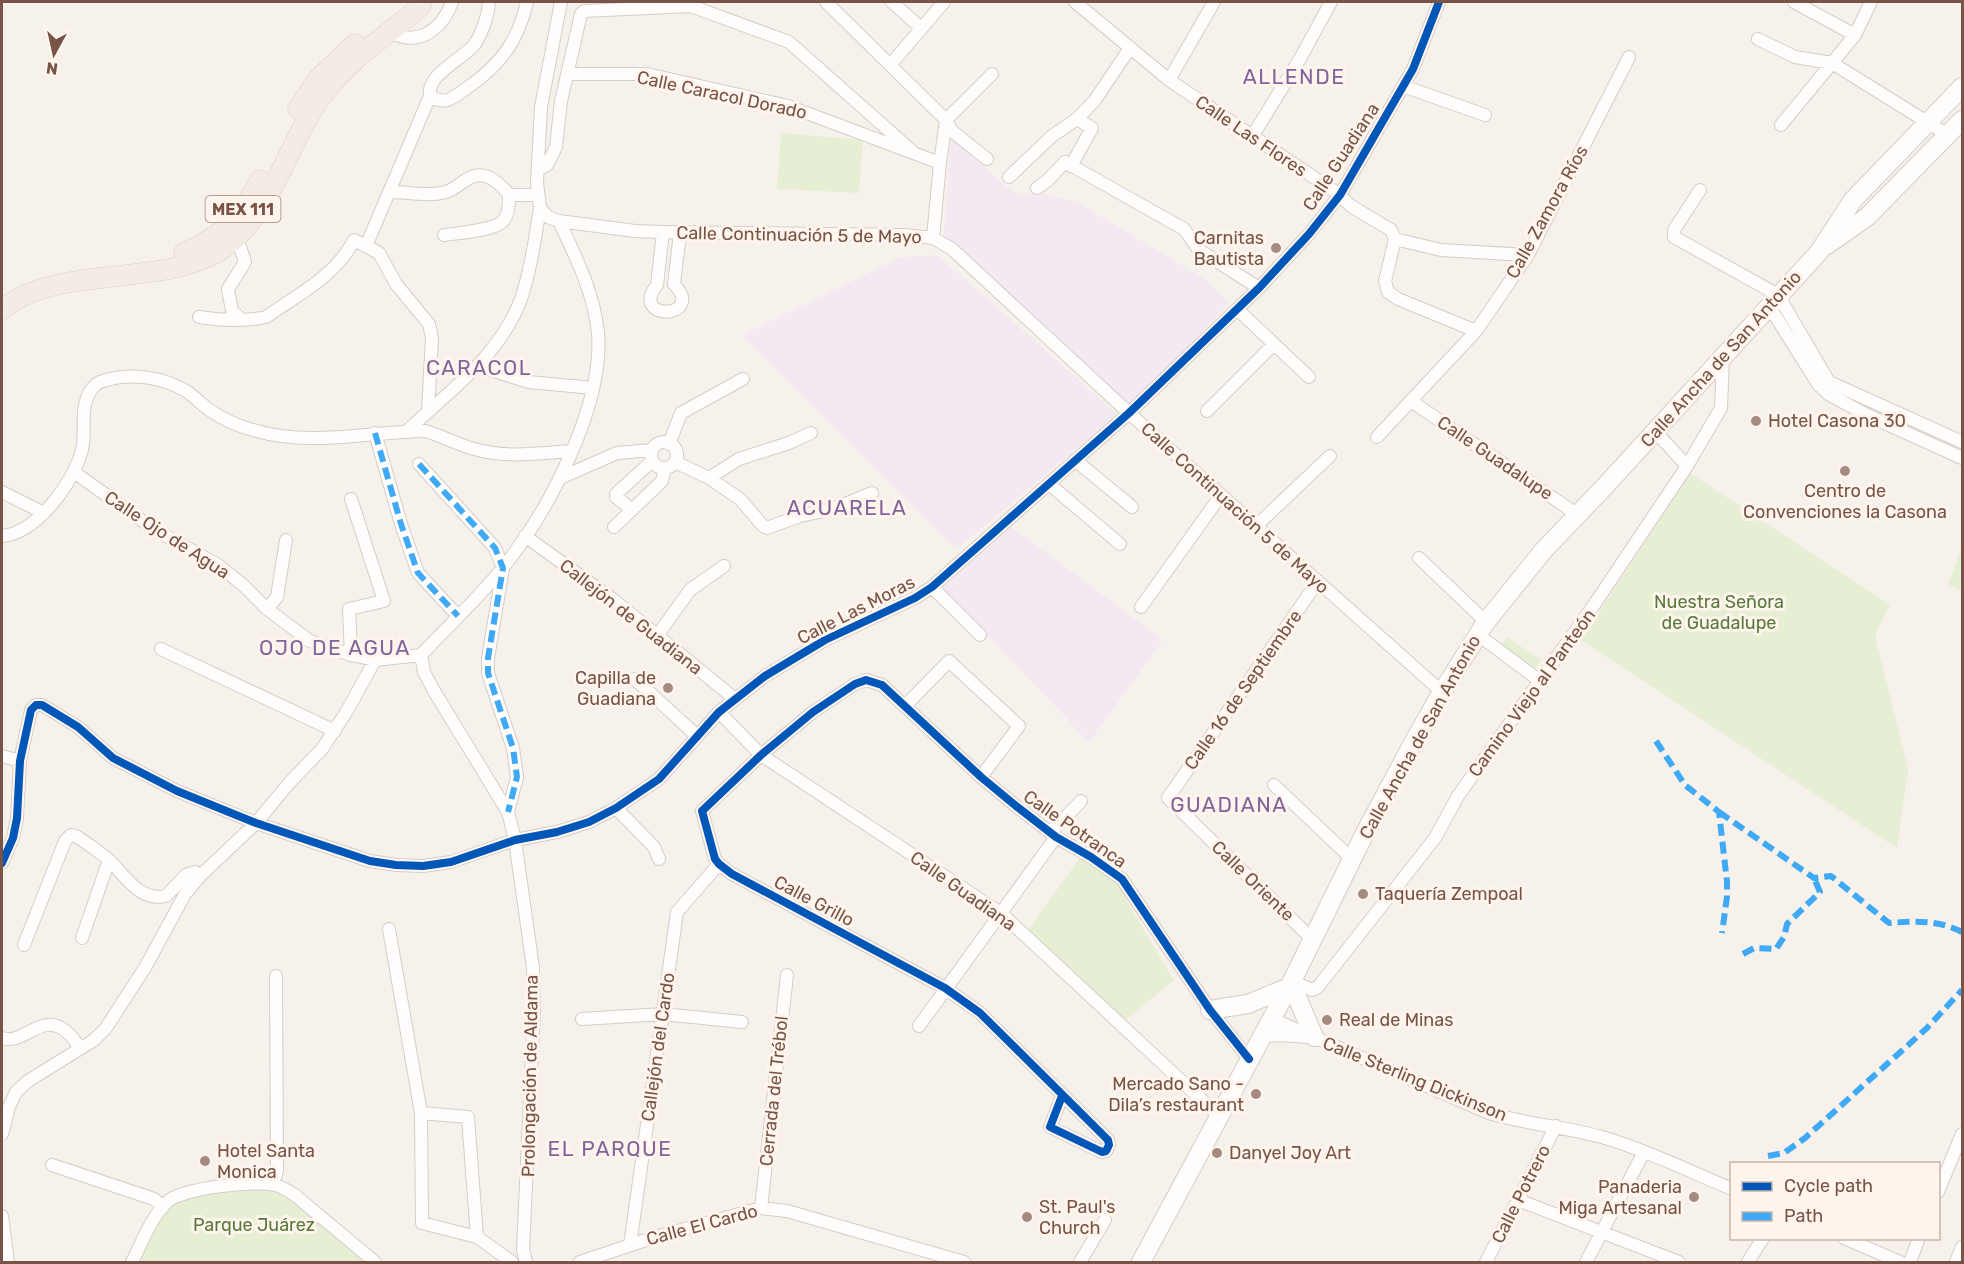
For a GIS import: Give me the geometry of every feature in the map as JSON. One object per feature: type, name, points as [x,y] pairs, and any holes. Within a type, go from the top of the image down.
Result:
[{"type":"main road","name":"MEX 111","points":[[2,301],[35,280],[66,272],[179,255],[203,245],[226,230],[248,203],[302,102],[318,78],[405,2]]},
{"type":"main road","name":"MEX 111","points":[[2,310],[31,292],[67,284],[186,266],[218,252],[237,238],[259,211],[310,113],[325,92],[344,71],[419,8],[422,2]]},
{"type":"main road","points":[[1819,252],[1853,200],[1962,87]]},
{"type":"main road","points":[[1819,252],[1867,217],[1962,120]]},
{"type":"main road","name":"Calle Ancha de San Antonio","points":[[1141,1263],[1291,984],[1352,859],[1442,692],[1481,628],[1543,551],[1819,252]]},
{"type":"main road","points":[[1210,1010],[1248,1004],[1291,984],[1310,1036],[1280,1032],[1268,1026]]},
{"type":"street","points":[[390,32],[400,38],[409,39],[433,31],[447,15],[452,2]]},
{"type":"street","points":[[366,246],[430,96],[429,89],[433,79],[466,54],[476,43],[489,2]]},
{"type":"street","points":[[430,96],[439,101],[449,101],[488,73],[506,54],[517,34],[527,2]]},
{"type":"street","points":[[407,431],[478,366],[500,338],[520,300],[528,275],[540,208],[538,170],[544,86],[561,2]]},
{"type":"street","points":[[826,2],[946,120],[952,131],[987,159]]},
{"type":"street","points":[[892,2],[921,28]]},
{"type":"street","points":[[891,64],[944,2]]},
{"type":"street","name":"Calle Las Flores","points":[[1075,2],[1169,80],[1340,195],[1351,206],[1390,230],[1395,239]]},
{"type":"street","points":[[1169,80],[1214,2]]},
{"type":"street","points":[[1252,137],[1301,57],[1331,2]]},
{"type":"street","name":"Calle Guadiana","points":[[1237,309],[1309,234],[1340,195],[1403,86],[1426,39],[1439,2]]},
{"type":"street","points":[[1794,2],[1855,35]]},
{"type":"street","points":[[1781,125],[1855,35],[1872,2]]},
{"type":"street","points":[[538,170],[547,165],[556,147],[567,74],[579,18],[584,11],[691,6],[789,42],[913,152]]},
{"type":"street","points":[[1758,39],[1795,57],[1832,63],[1948,135]]},
{"type":"street","points":[[1009,177],[1052,136],[1077,118],[1095,100],[1130,48]]},
{"type":"street","name":"Calle Zamora Ríos","points":[[1377,437],[1476,331],[1528,255],[1629,57]]},
{"type":"street","name":"Calle Caracol Dorado","points":[[567,74],[647,74],[788,106],[940,163]]},
{"type":"street","points":[[933,238],[946,120],[992,74]]},
{"type":"street","points":[[1403,86],[1485,115]]},
{"type":"street","points":[[1037,188],[1068,164],[1092,128],[1077,118]]},
{"type":"street","points":[[1068,164],[1184,229],[1199,250],[1258,288]]},
{"type":"street","points":[[389,192],[447,192],[476,175],[491,178],[501,184],[510,195],[509,210],[502,222],[491,227],[444,235]]},
{"type":"street","points":[[1700,190],[1674,230],[1674,237],[1774,301],[1829,382],[1962,442]]},
{"type":"street","points":[[510,195],[538,195]]},
{"type":"street","points":[[421,654],[503,568],[525,536],[560,478],[587,411],[598,356],[598,332],[593,307],[586,280],[559,221],[548,217],[540,208]]},
{"type":"street","name":"Calle Continuación 5 de Mayo","points":[[559,221],[635,231],[903,235],[933,238],[952,249],[1129,413],[1442,692]]},
{"type":"street","points":[[663,232],[657,285],[652,292],[651,301],[655,308],[663,313],[672,312],[679,307],[682,299],[680,291],[674,284],[680,232]]},
{"type":"street","points":[[237,238],[245,262],[228,290],[232,311],[240,318]]},
{"type":"street","points":[[1476,331],[1398,299],[1388,292],[1385,280],[1395,239],[1442,250],[1528,255]]},
{"type":"street","points":[[199,317],[221,320],[266,317],[331,271],[347,254],[354,240],[379,253],[396,284],[429,324],[432,338],[428,411]]},
{"type":"street","points":[[1774,301],[1818,384],[1828,394],[1869,416],[1962,458]]},
{"type":"street","points":[[1237,309],[1309,378]]},
{"type":"street","name":"Calle Las Moras","points":[[20,761],[31,710],[36,705],[42,705],[78,727],[113,758],[177,791],[256,823],[370,861],[396,865],[423,866],[451,862],[514,840],[557,832],[589,822],[616,808],[658,779],[719,712],[765,676],[825,640],[915,598],[932,587],[1129,413],[1237,309]]},
{"type":"street","points":[[1207,411],[1274,344]]},
{"type":"street","name":"Camino Viejo al Panteón","points":[[1291,984],[1312,990],[1317,988],[1435,838],[1458,796],[1596,602],[1687,466],[1721,408],[1723,357]]},
{"type":"street","points":[[478,366],[529,382],[593,387]]},
{"type":"street","points":[[2,536],[26,528],[44,513],[74,472],[81,451],[86,400],[100,381],[116,377],[141,377],[162,381],[188,392],[208,409],[230,422],[282,436],[313,438],[425,431],[476,450],[497,454],[572,451]]},
{"type":"street","points":[[669,444],[681,413],[743,379]]},
{"type":"street","name":"Calle Guadalupe","points":[[1411,401],[1578,514]]},
{"type":"street","points":[[1655,431],[1687,466]]},
{"type":"street","points":[[375,433],[400,524],[418,573],[458,616]]},
{"type":"street","points":[[709,478],[738,459],[789,443],[811,433]]},
{"type":"street","points":[[614,527],[632,510],[662,481],[676,451],[669,444],[659,443],[652,456],[616,494],[616,497],[632,510]]},
{"type":"street","points":[[560,478],[617,453],[652,456]]},
{"type":"street","points":[[652,456],[659,467],[670,465],[709,478],[740,499],[767,528],[801,516],[833,509],[872,493]]},
{"type":"street","points":[[1256,526],[1330,456]]},
{"type":"street","points":[[1075,460],[1132,507]]},
{"type":"street","points":[[419,464],[495,548],[503,568],[488,658],[488,673],[513,748],[517,777],[508,812]]},
{"type":"street","name":"Calle Ojo de Agua","points":[[74,472],[152,528],[218,566],[243,585],[267,609],[310,641],[351,655],[375,660],[421,654]]},
{"type":"street","points":[[1049,484],[1120,544]]},
{"type":"street","points":[[2,492],[44,513]]},
{"type":"street","points":[[1141,607],[1221,495]]},
{"type":"street","points":[[351,499],[384,601],[349,609],[351,655]]},
{"type":"street","name":"Callejón de Guadiana","points":[[525,536],[615,601],[735,699]]},
{"type":"street","points":[[267,609],[277,597],[286,540]]},
{"type":"street","points":[[1419,558],[1481,628],[1540,681]]},
{"type":"street","points":[[657,636],[690,590],[724,566]]},
{"type":"street","name":"Calle 16 de Septiembre","points":[[1168,798],[1318,582]]},
{"type":"street","points":[[932,587],[980,635]]},
{"type":"street","points":[[161,649],[335,731]]},
{"type":"street","name":"Prolongación de Aldama","points":[[421,654],[424,672],[434,691],[508,812],[514,840],[533,968],[534,1009],[523,1250],[526,1263]]},
{"type":"street","points":[[2,1134],[9,1107],[16,1092],[28,1081],[94,1040],[105,1028],[122,1005],[164,936],[185,894],[201,875],[256,823],[322,748],[335,731],[375,660]]},
{"type":"street","points":[[905,706],[949,661],[1019,726],[981,777]]},
{"type":"street","points":[[635,679],[697,736]]},
{"type":"street","name":"Calle Potranca","points":[[761,755],[813,712],[855,684],[867,680],[882,685],[981,777],[1054,835],[1122,879],[1210,1010],[1249,1059]]},
{"type":"street","name":"Calle Guadiana","points":[[719,712],[761,755],[1002,914],[1219,1116]]},
{"type":"street","points":[[718,864],[702,812],[761,755]]},
{"type":"street","points":[[2,756],[20,761],[17,818],[13,838],[2,863]]},
{"type":"street","points":[[1274,785],[1352,859]]},
{"type":"street","name":"Calle Oriente","points":[[1168,798],[1313,940]]},
{"type":"street","points":[[919,1026],[1002,914],[1054,835],[1081,801]]},
{"type":"street","points":[[616,808],[654,847],[659,859]]},
{"type":"street","points":[[24,945],[65,841],[71,835],[76,836],[109,860],[134,886],[149,896],[166,896],[173,891],[186,874],[195,872],[201,875]]},
{"type":"street","points":[[82,938],[109,860]]},
{"type":"street","name":"Calle Grillo","points":[[718,864],[742,880],[945,988],[980,1013],[1108,1140],[1109,1145],[1106,1151],[1102,1152],[1050,1127],[1062,1096]]},
{"type":"street","name":"Callejón del Cardo","points":[[630,1245],[677,912],[718,864]]},
{"type":"street","points":[[389,929],[421,1113],[422,1223],[477,1237],[512,1263]]},
{"type":"street","name":"Cerrada del Trébol","points":[[761,1208],[787,975]]},
{"type":"street","points":[[273,1184],[278,1172],[276,976]]},
{"type":"street","points":[[582,1019],[663,1014],[742,1022]]},
{"type":"street","points":[[2,1038],[16,1039],[36,1027],[47,1025],[59,1027],[68,1032],[80,1048]]},
{"type":"street","name":"Calle Sterling Dickinson","points":[[1310,1036],[1489,1113],[1508,1119],[1556,1126],[1604,1138],[1644,1152],[1730,1189]]},
{"type":"street","points":[[421,1113],[468,1117],[477,1237]]},
{"type":"street","name":"Calle Potrero","points":[[1486,1263],[1556,1126]]},
{"type":"street","points":[[1940,1187],[1962,1134]]},
{"type":"street","points":[[1586,1263],[1644,1152]]},
{"type":"street","points":[[52,1165],[154,1199],[163,1207]]},
{"type":"street","points":[[132,1263],[168,1201],[180,1195],[212,1187],[273,1184],[296,1196],[375,1263]]},
{"type":"street","points":[[1518,1200],[1603,1232],[1665,1260],[1679,1263]]},
{"type":"street","name":"Calle El Cardo","points":[[580,1263],[630,1245],[761,1208],[787,1211],[964,1263]]},
{"type":"street","points":[[2,1216],[8,1263]]},
{"type":"street","points":[[1080,1263],[1105,1220]]},
{"type":"street","points":[[1748,1263],[1762,1240]]},
{"type":"street","points":[[1846,1240],[1886,1260],[1900,1263]]},
{"type":"street","points":[[1910,1263],[1920,1240]]},
{"type":"street","points":[[1956,1263],[1962,1247]]},
{"type":"shaded area","points":[[951,138],[1016,195],[1044,194],[1078,203],[1204,279],[1229,303],[1129,408],[944,236]]},
{"type":"shaded area","points":[[937,255],[1117,414],[957,549],[743,335],[899,258]]},
{"type":"shaded area","points":[[1011,527],[1163,640],[1089,742],[943,588]]},
{"type":"green space","points":[[781,133],[863,140],[859,193],[777,189]]},
{"type":"green space","name":"Nuestra Señora de Guadalupe","points":[[1690,473],[1890,605],[1875,635],[1908,770],[1897,848],[1581,640]]},
{"type":"green space","points":[[1962,546],[1962,591],[1948,585]]},
{"type":"green space","points":[[1507,637],[1541,660],[1534,671],[1499,648]]},
{"type":"green space","points":[[1080,858],[1119,883],[1129,905],[1174,980],[1124,1021],[1027,931]]},
{"type":"green space","name":"Parque Juárez","points":[[282,1189],[372,1262],[136,1262],[159,1218],[170,1203],[212,1190]]},
{"type":"marked path","points":[[375,433],[401,524],[418,573],[458,616]]},
{"type":"marked path","points":[[419,464],[495,548],[503,568],[488,658],[488,673],[513,748],[517,777],[508,812]]},
{"type":"marked path","points":[[1656,741],[1685,785],[1719,812],[1727,882],[1722,933]]},
{"type":"marked path","points":[[1719,812],[1814,878],[1831,876],[1889,923],[1935,923],[1962,932]]},
{"type":"marked path","points":[[1743,954],[1754,948],[1776,949],[1784,937],[1787,924],[1820,892],[1814,878]]},
{"type":"marked path","points":[[1768,1156],[1784,1153],[1805,1138],[1927,1028],[1962,990]]},
{"type":"cycle path","points":[[2,863],[13,838],[17,818],[20,761],[31,710],[36,705],[42,705],[78,727],[113,758],[177,791],[256,823],[370,861],[423,866],[451,862],[515,840],[557,832],[589,822],[616,808],[659,779],[719,712],[765,676],[825,640],[915,598],[932,587],[1129,413],[1259,288],[1309,234],[1340,195],[1413,69],[1439,2]]},
{"type":"cycle path","points":[[1062,1096],[1050,1127],[1102,1152],[1106,1151],[1109,1145],[1108,1140],[980,1013],[945,988],[732,874],[715,859],[702,811],[761,755],[813,712],[855,684],[866,680],[882,685],[981,777],[1016,806],[1056,837],[1091,857],[1122,879],[1210,1010],[1249,1059]]},
{"type":"place","name":"Carnitas Bautista","points":[[1276,248]]},
{"type":"place","name":"Hotel Casona 30","points":[[1756,421]]},
{"type":"place","name":"Centro de Convenciones la Casona","points":[[1845,471]]},
{"type":"place","name":"Capilla de Guadiana","points":[[668,688]]},
{"type":"place","name":"Taquería Zempoal","points":[[1363,894]]},
{"type":"place","name":"Real de Minas","points":[[1327,1020]]},
{"type":"place","name":"Mercado Sano - Dila’s restaurant","points":[[1256,1094]]},
{"type":"place","name":"Danyel Joy Art","points":[[1217,1153]]},
{"type":"place","name":"Hotel Santa Monica","points":[[205,1161]]},
{"type":"place","name":"Panaderia Miga Artesanal","points":[[1694,1197]]},
{"type":"place","name":"St. Paul's Church","points":[[1027,1217]]},
{"type":"district","name":"ALLENDE","points":[[1294,77]]},
{"type":"district","name":"CARACOL","points":[[479,368]]},
{"type":"district","name":"ACUARELA","points":[[847,508]]},
{"type":"district","name":"OJO DE AGUA","points":[[335,648]]},
{"type":"district","name":"GUADIANA","points":[[1229,805]]},
{"type":"district","name":"EL PARQUE","points":[[610,1149]]}]
